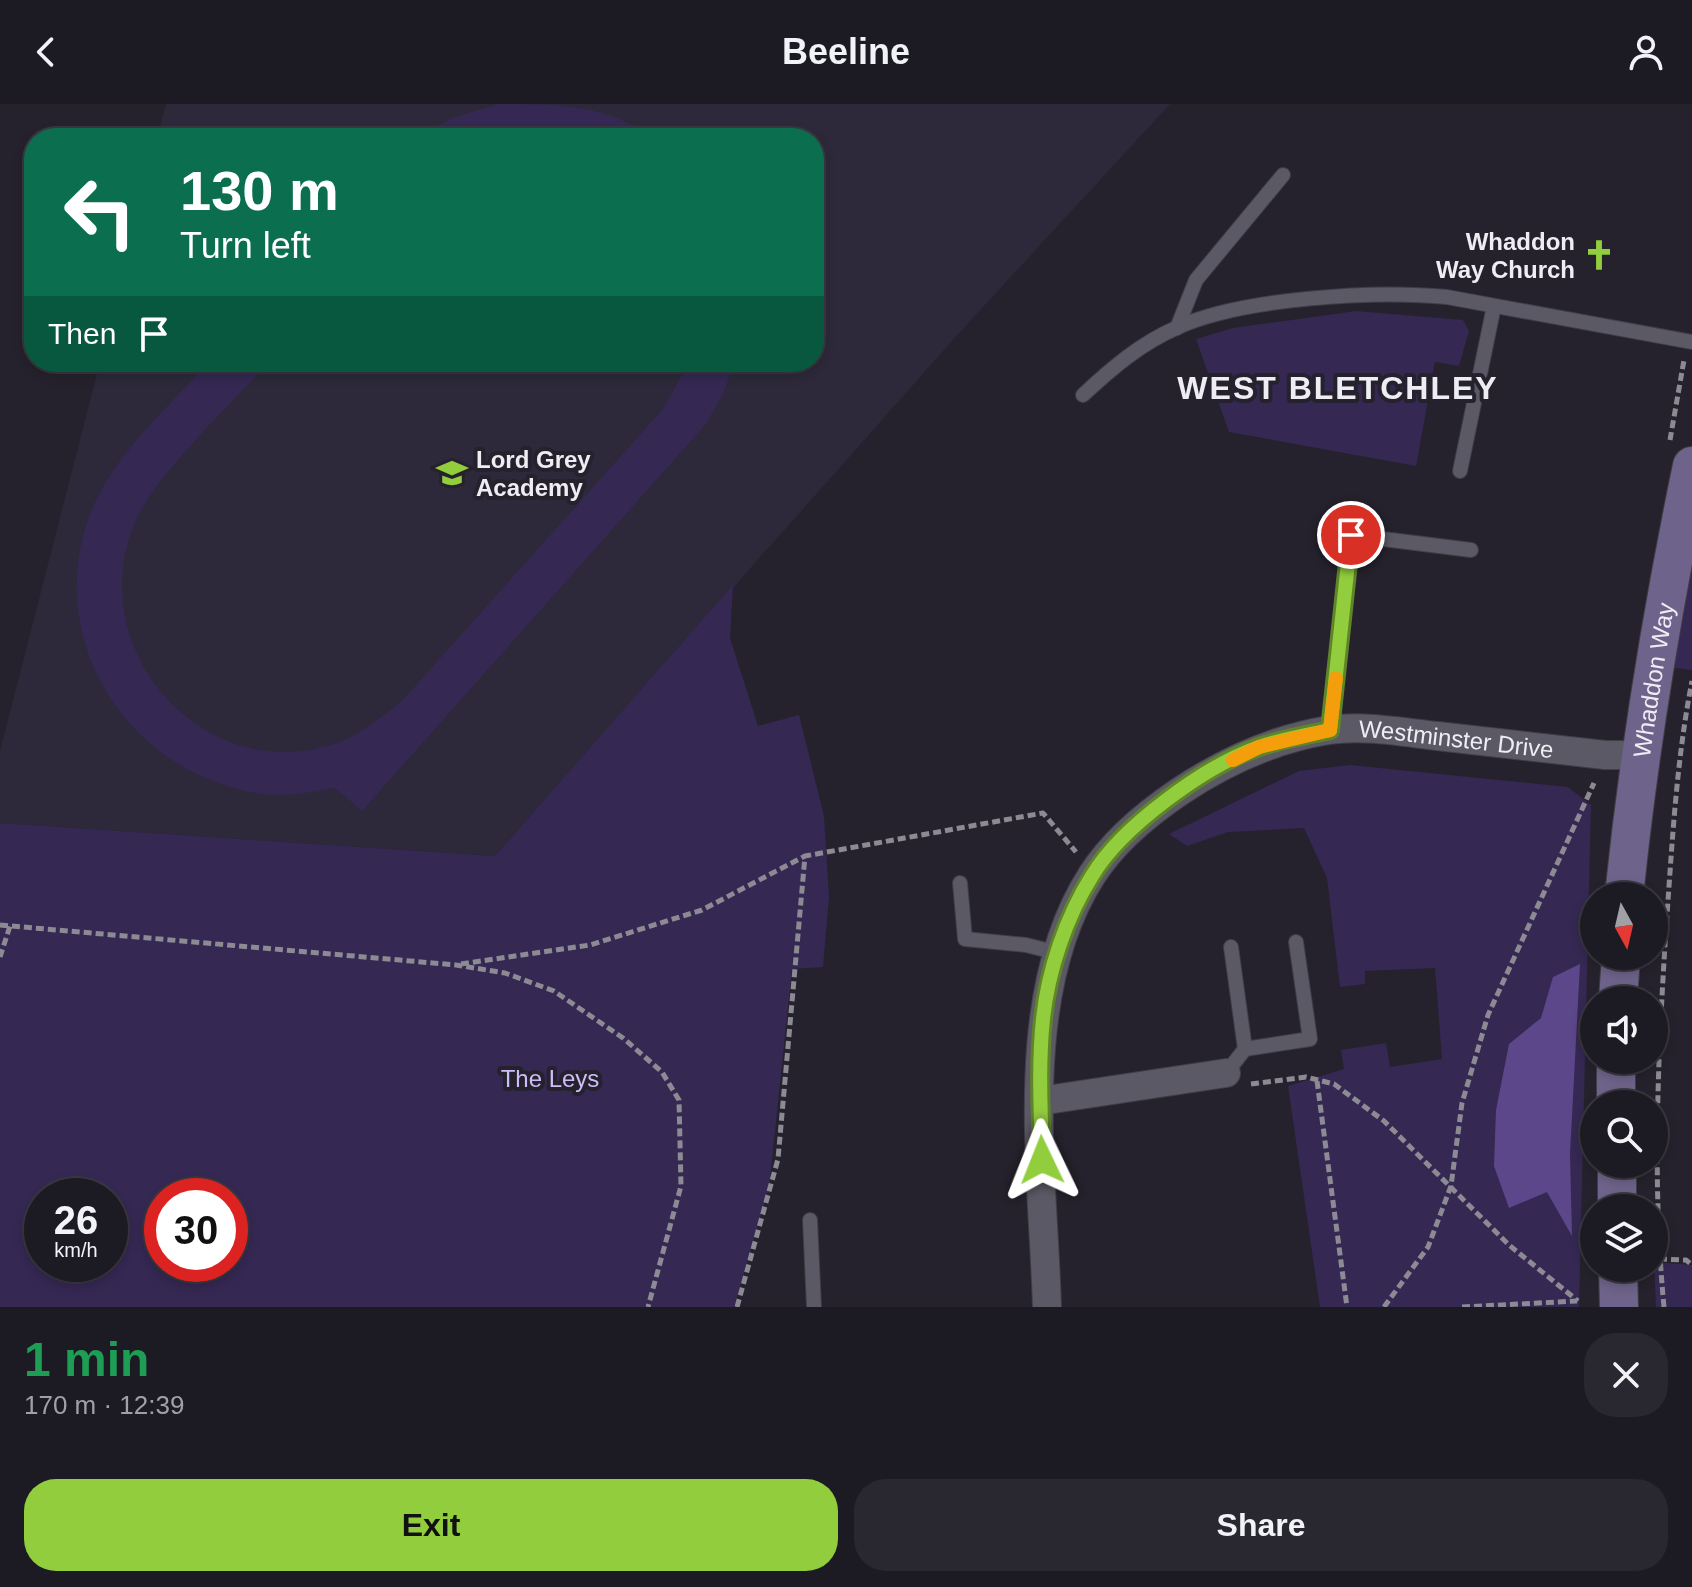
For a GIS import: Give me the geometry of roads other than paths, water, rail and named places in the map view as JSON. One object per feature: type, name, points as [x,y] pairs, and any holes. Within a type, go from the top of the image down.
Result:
[{"type":"street","name":"Whaddon Way","points":[[1624,882],[1622,755],[1664,599],[1692,466]]},
{"type":"street","name":"Westminster Drive","points":[[1047,1307],[1040,1101],[1043,1018],[1058,953],[1093,873],[1150,811],[1207,773],[1259,747],[1330,730],[1379,729],[1622,755]]},
{"type":"street","points":[[1040,1101],[1226,1073]]},
{"type":"lane","points":[[1177,328],[1196,280],[1283,175]]},
{"type":"lane","points":[[1083,395],[1129,353],[1177,328],[1211,315],[1351,296],[1406,293],[1692,342]]},
{"type":"lane","points":[[1460,471],[1494,306]]},
{"type":"lane","points":[[1330,730],[1351,535],[1471,550]]},
{"type":"lane","points":[[960,883],[965,939],[1026,945],[1058,953]]},
{"type":"lane","points":[[1226,1073],[1245,1049],[1310,1039],[1296,942]]},
{"type":"lane","points":[[1231,947],[1245,1049]]},
{"type":"lane","points":[[810,1220],[814,1307]]},
{"type":"place","name":"Whaddon Way Church","points":[[1599,255]]},
{"type":"place","name":"Lord Grey Academy","points":[[452,473]]},
{"type":"district","name":"WEST BLETCHLEY","points":[[1338,388]]},
{"type":"park label","name":"The Leys","points":[[550,1078]]}]
